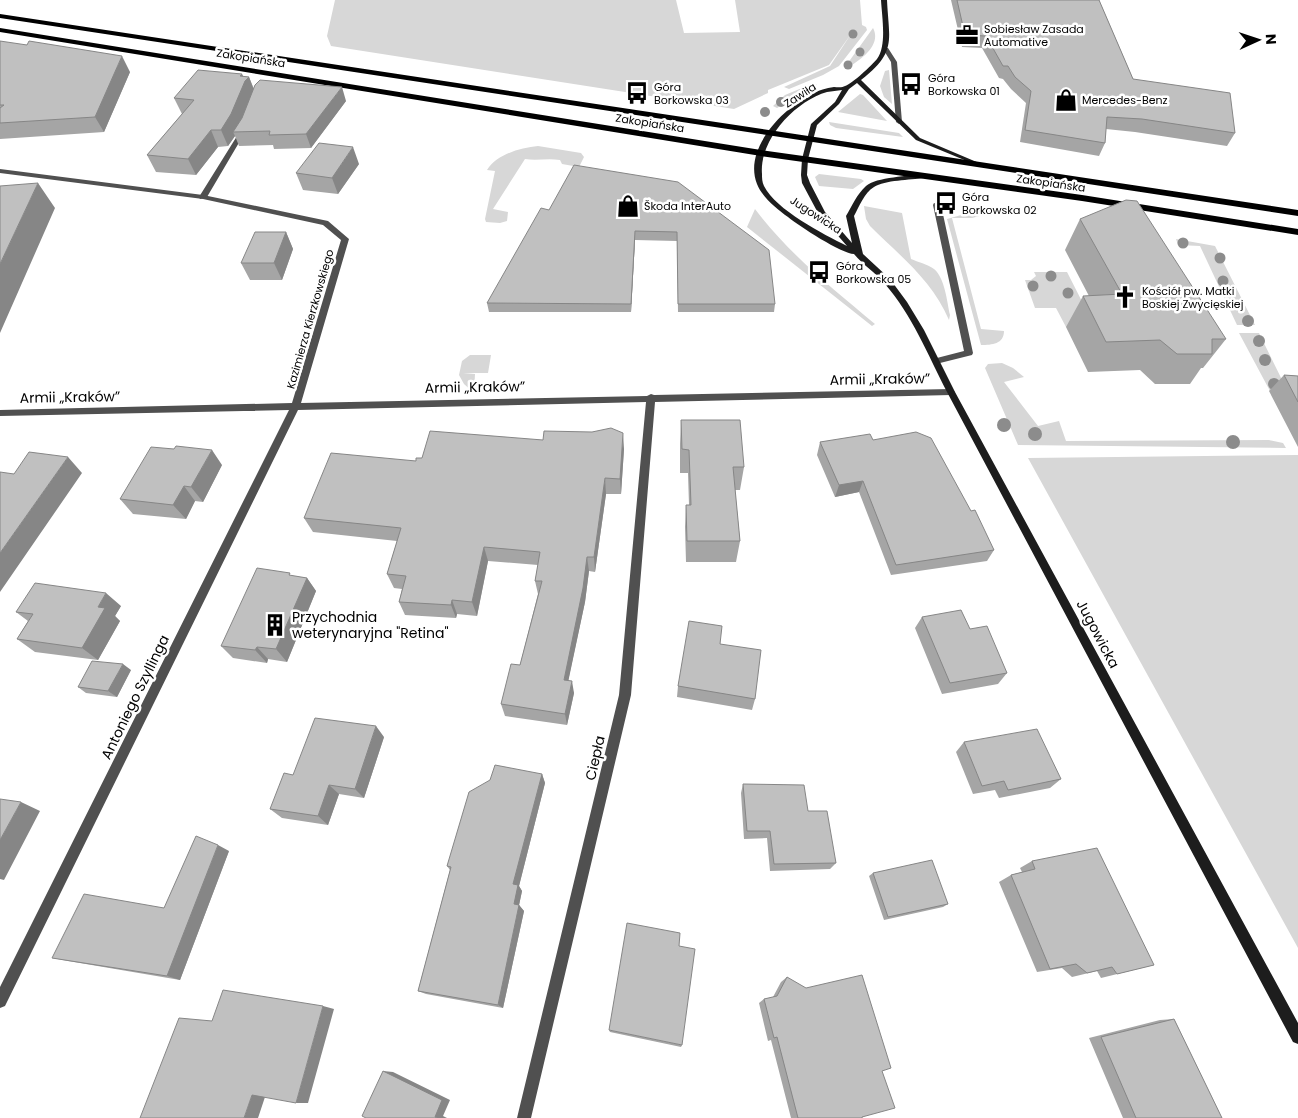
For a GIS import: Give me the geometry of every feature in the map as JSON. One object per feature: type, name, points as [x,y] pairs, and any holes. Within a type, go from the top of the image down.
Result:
[{"type":"main road","name":"Zakopiańska","points":[[0,16],[1298,213]]},
{"type":"main road","name":"Zakopiańska","points":[[0,30],[278,73],[805,160],[1082,198],[1298,232]]},
{"type":"street","points":[[884,0],[886,49],[894,62],[898,122]]},
{"type":"street","name":"Zawiła","points":[[805,160],[814,124],[837,103],[847,88],[880,60],[886,49]]},
{"type":"street","points":[[268,84],[278,73]]},
{"type":"street","points":[[858,80],[898,122],[918,139],[976,163]]},
{"type":"street","name":"Zawiła","points":[[770,132],[791,112],[823,91],[847,88]]},
{"type":"street","points":[[203,197],[219,174],[247,123]]},
{"type":"street","name":"Jugowicka","points":[[770,132],[758,164],[760,186],[784,210],[819,234],[860,256]]},
{"type":"street","name":"Jugowicka","points":[[805,160],[806,184],[816,204],[832,226],[887,281],[904,304],[1298,1036]]},
{"type":"street","name":"Kazimierza Kierzkowskiego","points":[[0,171],[203,197],[325,223],[345,239],[296,405]]},
{"type":"street","name":"Jugowicka","points":[[860,256],[850,216],[860,198],[870,186],[881,182],[924,176]]},
{"type":"street","points":[[936,361],[969,353],[937,205]]},
{"type":"street","name":"Armii „Kraków”","points":[[0,413],[651,397],[951,392]]},
{"type":"street","name":"Ciepła","points":[[524,1118],[625,695],[651,397]]},
{"type":"street","name":"Antoniego Szyllinga","points":[[0,1001],[296,405]]},
{"type":"shaded area","points":[[335,0],[676,0],[684,33],[740,32],[735,0],[860,0],[862,25],[867,30],[839,66],[789,89],[784,87],[830,66],[851,34],[829,65],[768,90],[768,93],[734,109],[331,46],[327,36]]},
{"type":"shaded area","points":[[873,28],[875,40],[869,51],[853,65],[845,67]]},
{"type":"shaded area","points":[[889,70],[892,104],[884,97],[880,86],[885,71]]},
{"type":"shaded area","points":[[814,83],[817,85],[777,108],[773,106],[785,95]]},
{"type":"shaded area","points":[[860,94],[863,95],[887,121],[838,112]]},
{"type":"shaded area","points":[[829,122],[899,133],[903,137],[836,128],[830,125]]},
{"type":"shaded area","points":[[538,146],[581,153],[584,157],[579,167],[562,164],[560,160],[525,159],[493,209],[508,212],[507,221],[500,223],[486,222],[485,219],[495,171],[487,170],[491,164],[517,150]]},
{"type":"shaded area","points":[[819,174],[861,179],[864,181],[853,189],[819,186],[815,177]]},
{"type":"shaded area","points":[[864,206],[902,213],[911,259],[934,269],[938,273],[945,290],[950,315],[949,320],[934,293],[914,269],[870,226],[866,219]]},
{"type":"shaded area","points":[[991,208],[991,213],[972,218],[952,218],[981,329],[1004,331],[1002,339],[997,343],[981,345],[947,219]]},
{"type":"shaded area","points":[[755,209],[797,256],[875,324],[872,326],[747,227]]},
{"type":"shaded area","points":[[1176,239],[1215,246],[1255,325],[1237,325],[1200,246],[1178,245]]},
{"type":"shaded area","points":[[1034,272],[1067,272],[1094,325],[1066,327],[1056,308],[1035,308],[1025,280],[1031,280],[1036,276]]},
{"type":"shaded area","points":[[1239,333],[1259,333],[1288,392],[1270,391]]},
{"type":"shaded area","points":[[470,355],[491,355],[488,373],[463,373],[475,374],[474,393],[464,384],[459,375],[462,361]]},
{"type":"shaded area","points":[[1002,363],[1013,368],[1024,377],[1004,382],[1038,426],[1059,421],[1066,441],[1269,440],[1283,443],[1286,448],[1018,445],[985,368],[988,364]]},
{"type":"shaded area","points":[[1298,455],[1298,948],[1028,458]]},
{"type":"building","points":[[957,0],[1099,0],[1133,79],[1230,93],[1235,133],[1142,119],[1107,117],[1105,143],[1025,130],[1031,91],[1015,77],[1008,66],[1003,66],[986,36],[965,35]]},
{"type":"building","points":[[0,41],[27,45],[29,41],[122,56],[95,117],[0,123],[0,108],[4,105],[0,105]]},
{"type":"building","points":[[198,70],[242,74],[240,76],[249,77],[245,81],[231,114],[221,130],[211,130],[188,159],[147,155],[194,100],[174,98]]},
{"type":"building","points":[[260,80],[342,87],[306,134],[269,135],[270,131],[233,132],[242,118],[255,85]]},
{"type":"building","points":[[319,143],[353,147],[332,178],[296,173]]},
{"type":"building","points":[[574,165],[678,182],[769,250],[775,304],[678,304],[677,232],[635,231],[631,304],[487,303],[541,208],[549,210]]},
{"type":"building","points":[[38,183],[0,264],[0,186]]},
{"type":"building","points":[[1126,200],[1137,201],[1226,339],[1212,339],[1212,354],[1177,354],[1160,340],[1106,342],[1083,296],[1122,294],[1080,219]]},
{"type":"building","points":[[255,232],[286,232],[274,263],[241,263]]},
{"type":"building","points":[[1284,375],[1298,376],[1298,402]]},
{"type":"building","points":[[681,420],[740,420],[744,467],[733,467],[740,541],[687,541],[686,505],[691,505],[689,450],[682,449]]},
{"type":"building","points":[[611,428],[623,433],[620,479],[605,478],[594,557],[587,557],[583,588],[564,680],[572,681],[565,714],[501,704],[511,664],[520,665],[542,581],[535,581],[540,552],[484,547],[472,602],[452,600],[451,605],[399,602],[406,576],[387,574],[401,528],[304,518],[331,453],[416,461],[416,458],[422,458],[430,431],[543,440],[544,431],[592,432]]},
{"type":"building","points":[[916,432],[931,438],[971,511],[975,510],[994,550],[896,565],[863,481],[839,485],[820,442],[870,434],[873,440]]},
{"type":"building","points":[[176,446],[212,450],[191,487],[184,486],[173,505],[120,499],[151,447],[174,449]]},
{"type":"building","points":[[29,452],[68,457],[0,553],[0,472],[14,474]]},
{"type":"building","points":[[257,568],[290,573],[289,575],[307,578],[276,649],[257,647],[255,650],[221,646]]},
{"type":"building","points":[[35,583],[106,593],[98,607],[105,608],[82,648],[17,639],[33,614],[16,612]]},
{"type":"building","points":[[961,610],[970,629],[987,626],[1007,673],[950,683],[922,617]]},
{"type":"building","points":[[689,621],[722,626],[720,644],[761,650],[755,699],[678,686]]},
{"type":"building","points":[[92,661],[123,664],[108,691],[78,687]]},
{"type":"building","points":[[315,718],[376,726],[355,789],[329,785],[318,816],[270,809],[284,773],[293,775]]},
{"type":"building","points":[[1037,729],[1061,779],[1008,790],[1004,781],[982,786],[964,742]]},
{"type":"building","points":[[495,765],[542,774],[513,884],[518,885],[514,904],[519,905],[498,1005],[418,991],[451,867],[447,866],[469,792],[490,780]]},
{"type":"building","points":[[743,784],[804,785],[808,811],[827,811],[836,863],[774,864],[770,831],[747,831]]},
{"type":"building","points":[[0,799],[21,802],[0,840]]},
{"type":"building","points":[[196,836],[218,845],[167,976],[52,958],[84,894],[164,908]]},
{"type":"building","points":[[1097,848],[1154,965],[1117,974],[1112,967],[1087,973],[1076,964],[1050,969],[1011,875],[1035,869],[1032,861]]},
{"type":"building","points":[[932,860],[948,904],[888,917],[873,873]]},
{"type":"building","points":[[627,923],[680,933],[679,946],[695,949],[682,1045],[609,1030]]},
{"type":"building","points":[[862,975],[891,1068],[882,1071],[895,1108],[862,1118],[798,1118],[777,1037],[774,1038],[764,999],[777,996],[787,977],[806,988]]},
{"type":"building","points":[[223,990],[323,1006],[296,1103],[252,1095],[244,1118],[140,1118],[179,1018],[212,1021]]},
{"type":"building","points":[[1174,1019],[1222,1118],[1136,1118],[1101,1037]]},
{"type":"building","points":[[383,1071],[442,1100],[435,1117],[437,1118],[366,1118],[362,1116]]},
{"type":"place","name":"Sobiesław Zasada Automative","points":[[967,35]]},
{"type":"place","name":"Góra Borkowska 01","points":[[911,84]]},
{"type":"place","name":"Góra Borkowska 03","points":[[637,93]]},
{"type":"place","name":"Mercedes-Benz","points":[[1066,100]]},
{"type":"place","name":"Góra Borkowska 02","points":[[946,203]]},
{"type":"place","name":"Škoda InterAuto","points":[[628,206]]},
{"type":"place","name":"Góra Borkowska 05","points":[[819,272]]},
{"type":"place","name":"Kościół pw. Matki Boskiej Zwycięskiej","points":[[1125,297]]},
{"type":"place","name":"Przychodnia weterynaryjna \"Retina\"","points":[[275,625]]}]
